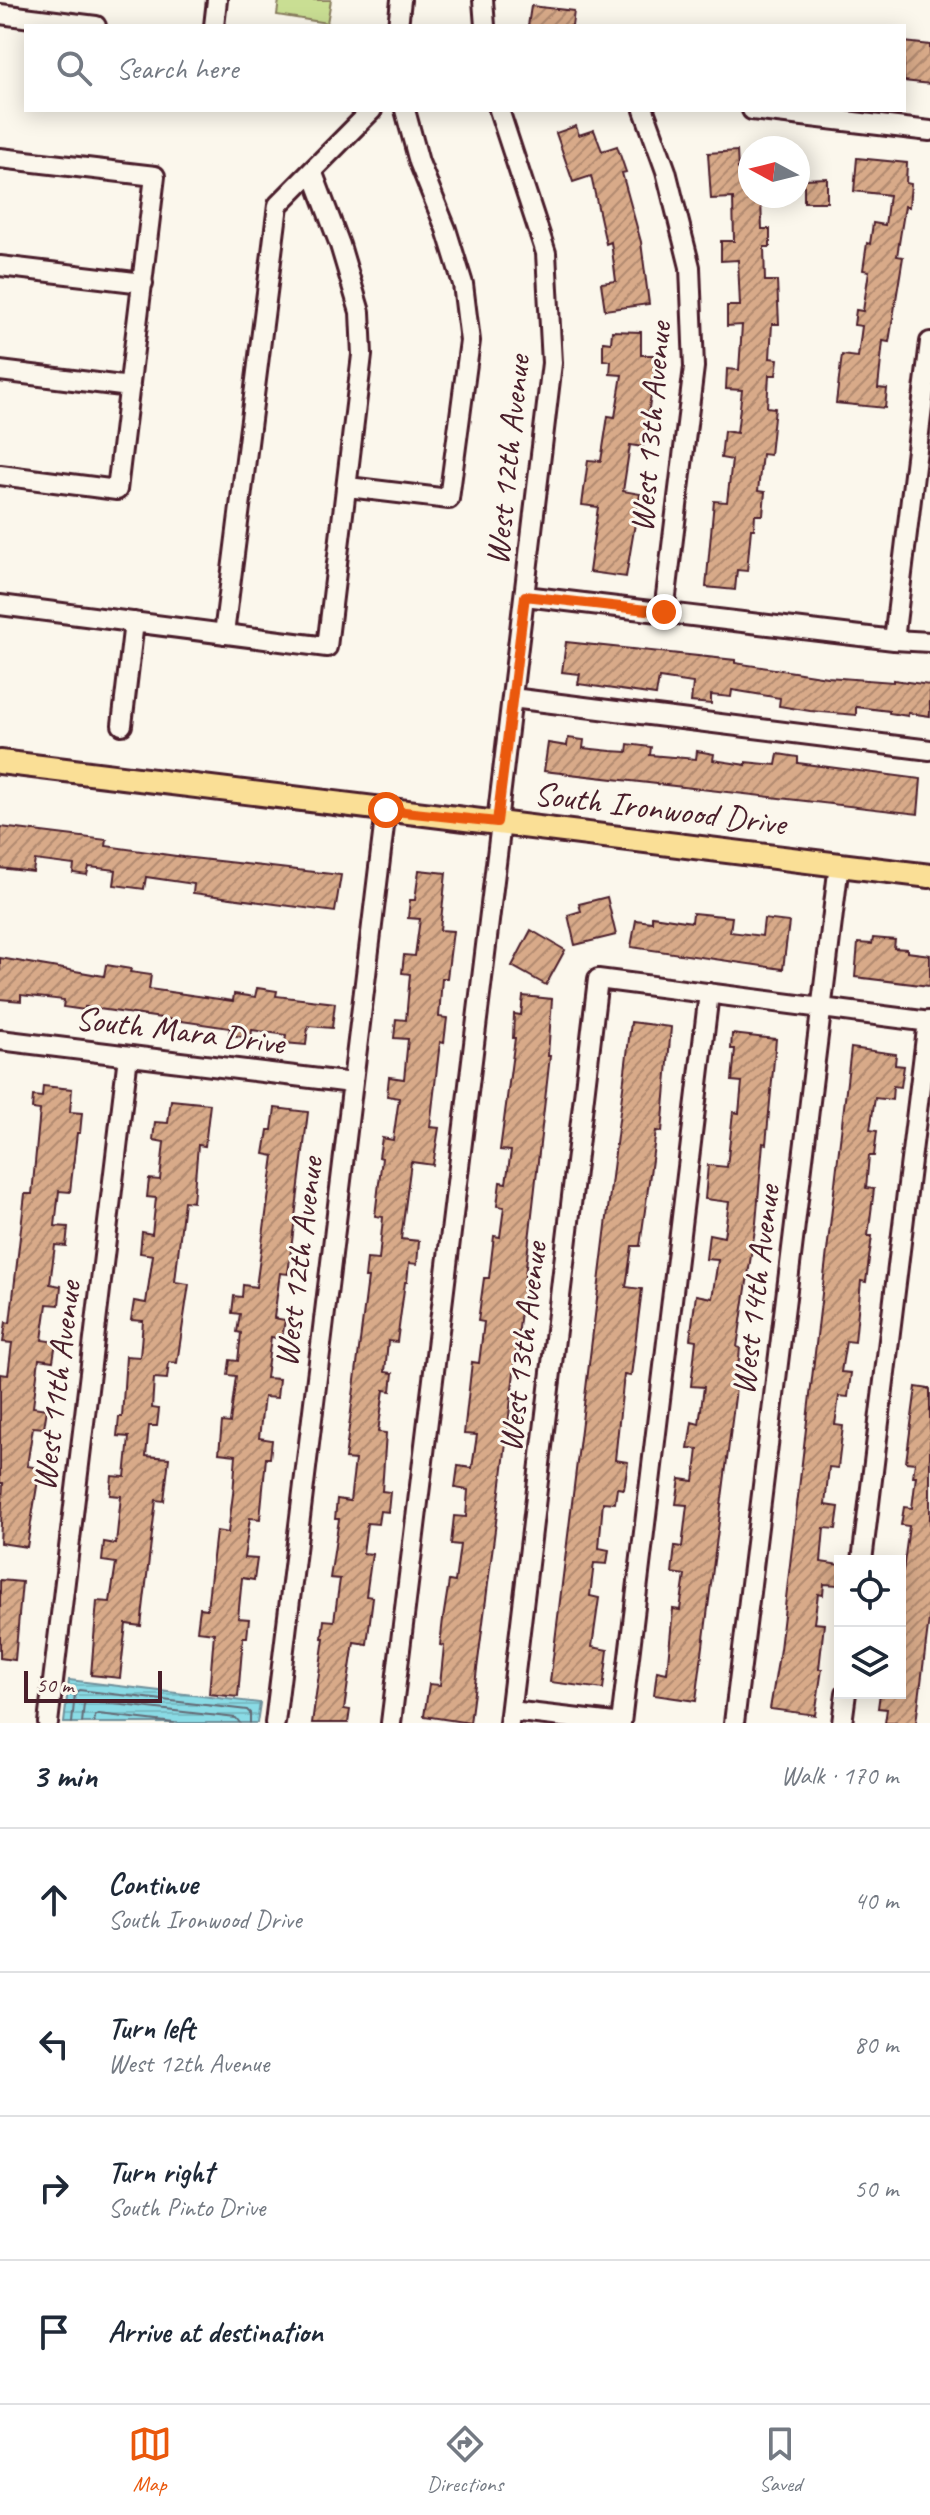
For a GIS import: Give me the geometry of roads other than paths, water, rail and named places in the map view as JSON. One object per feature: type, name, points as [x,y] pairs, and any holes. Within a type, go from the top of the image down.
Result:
[{"type":"main road","name":"South Ironwood Drive","points":[[0,762],[930,876]]},
{"type":"street","points":[[214,24],[217,0]]},
{"type":"street","points":[[398,24],[401,0]]},
{"type":"street","points":[[483,0],[485,24]]},
{"type":"street","points":[[0,14],[80,24]]},
{"type":"street","points":[[224,634],[278,205],[370,112]]},
{"type":"street","points":[[348,487],[449,499],[470,341],[463,284],[446,229],[419,162],[406,112]]},
{"type":"street","name":"West 12th Avenue","points":[[391,1723],[552,363],[546,253],[500,112]]},
{"type":"street","name":"West 13th Avenue","points":[[645,112],[666,171],[690,267],[694,367],[664,612]]},
{"type":"street","points":[[769,112],[930,131]]},
{"type":"street","points":[[0,158],[155,176],[117,490],[0,475]]},
{"type":"street","points":[[0,605],[327,647],[362,355],[360,312],[340,245],[312,171]]},
{"type":"street","points":[[0,266],[143,283]]},
{"type":"street","points":[[894,640],[930,342]]},
{"type":"street","points":[[0,371],[130,387]]},
{"type":"street","points":[[525,596],[930,642]]},
{"type":"street","points":[[122,725],[134,622]]},
{"type":"street","points":[[512,698],[930,750]]},
{"type":"street","name":"West 12th Avenue","points":[[275,1723],[386,810]]},
{"type":"street","name":"West 14th Avenue","points":[[734,1723],[839,864]]},
{"type":"street","name":"West 13th Avenue","points":[[510,1717],[598,979],[709,993]]},
{"type":"street","points":[[621,1723],[709,993],[929,1022],[863,1555]]},
{"type":"street","name":"South Mara Drive","points":[[0,1040],[352,1083]]},
{"type":"street","name":"West 11th Avenue","points":[[48,1723],[128,1056]]},
{"type":"street","points":[[842,1723],[845,1699]]},
{"type":"street","points":[[510,1717],[614,1723]]},
{"type":"water","points":[[69,1680],[260,1703],[257,1723],[64,1723]]}]
